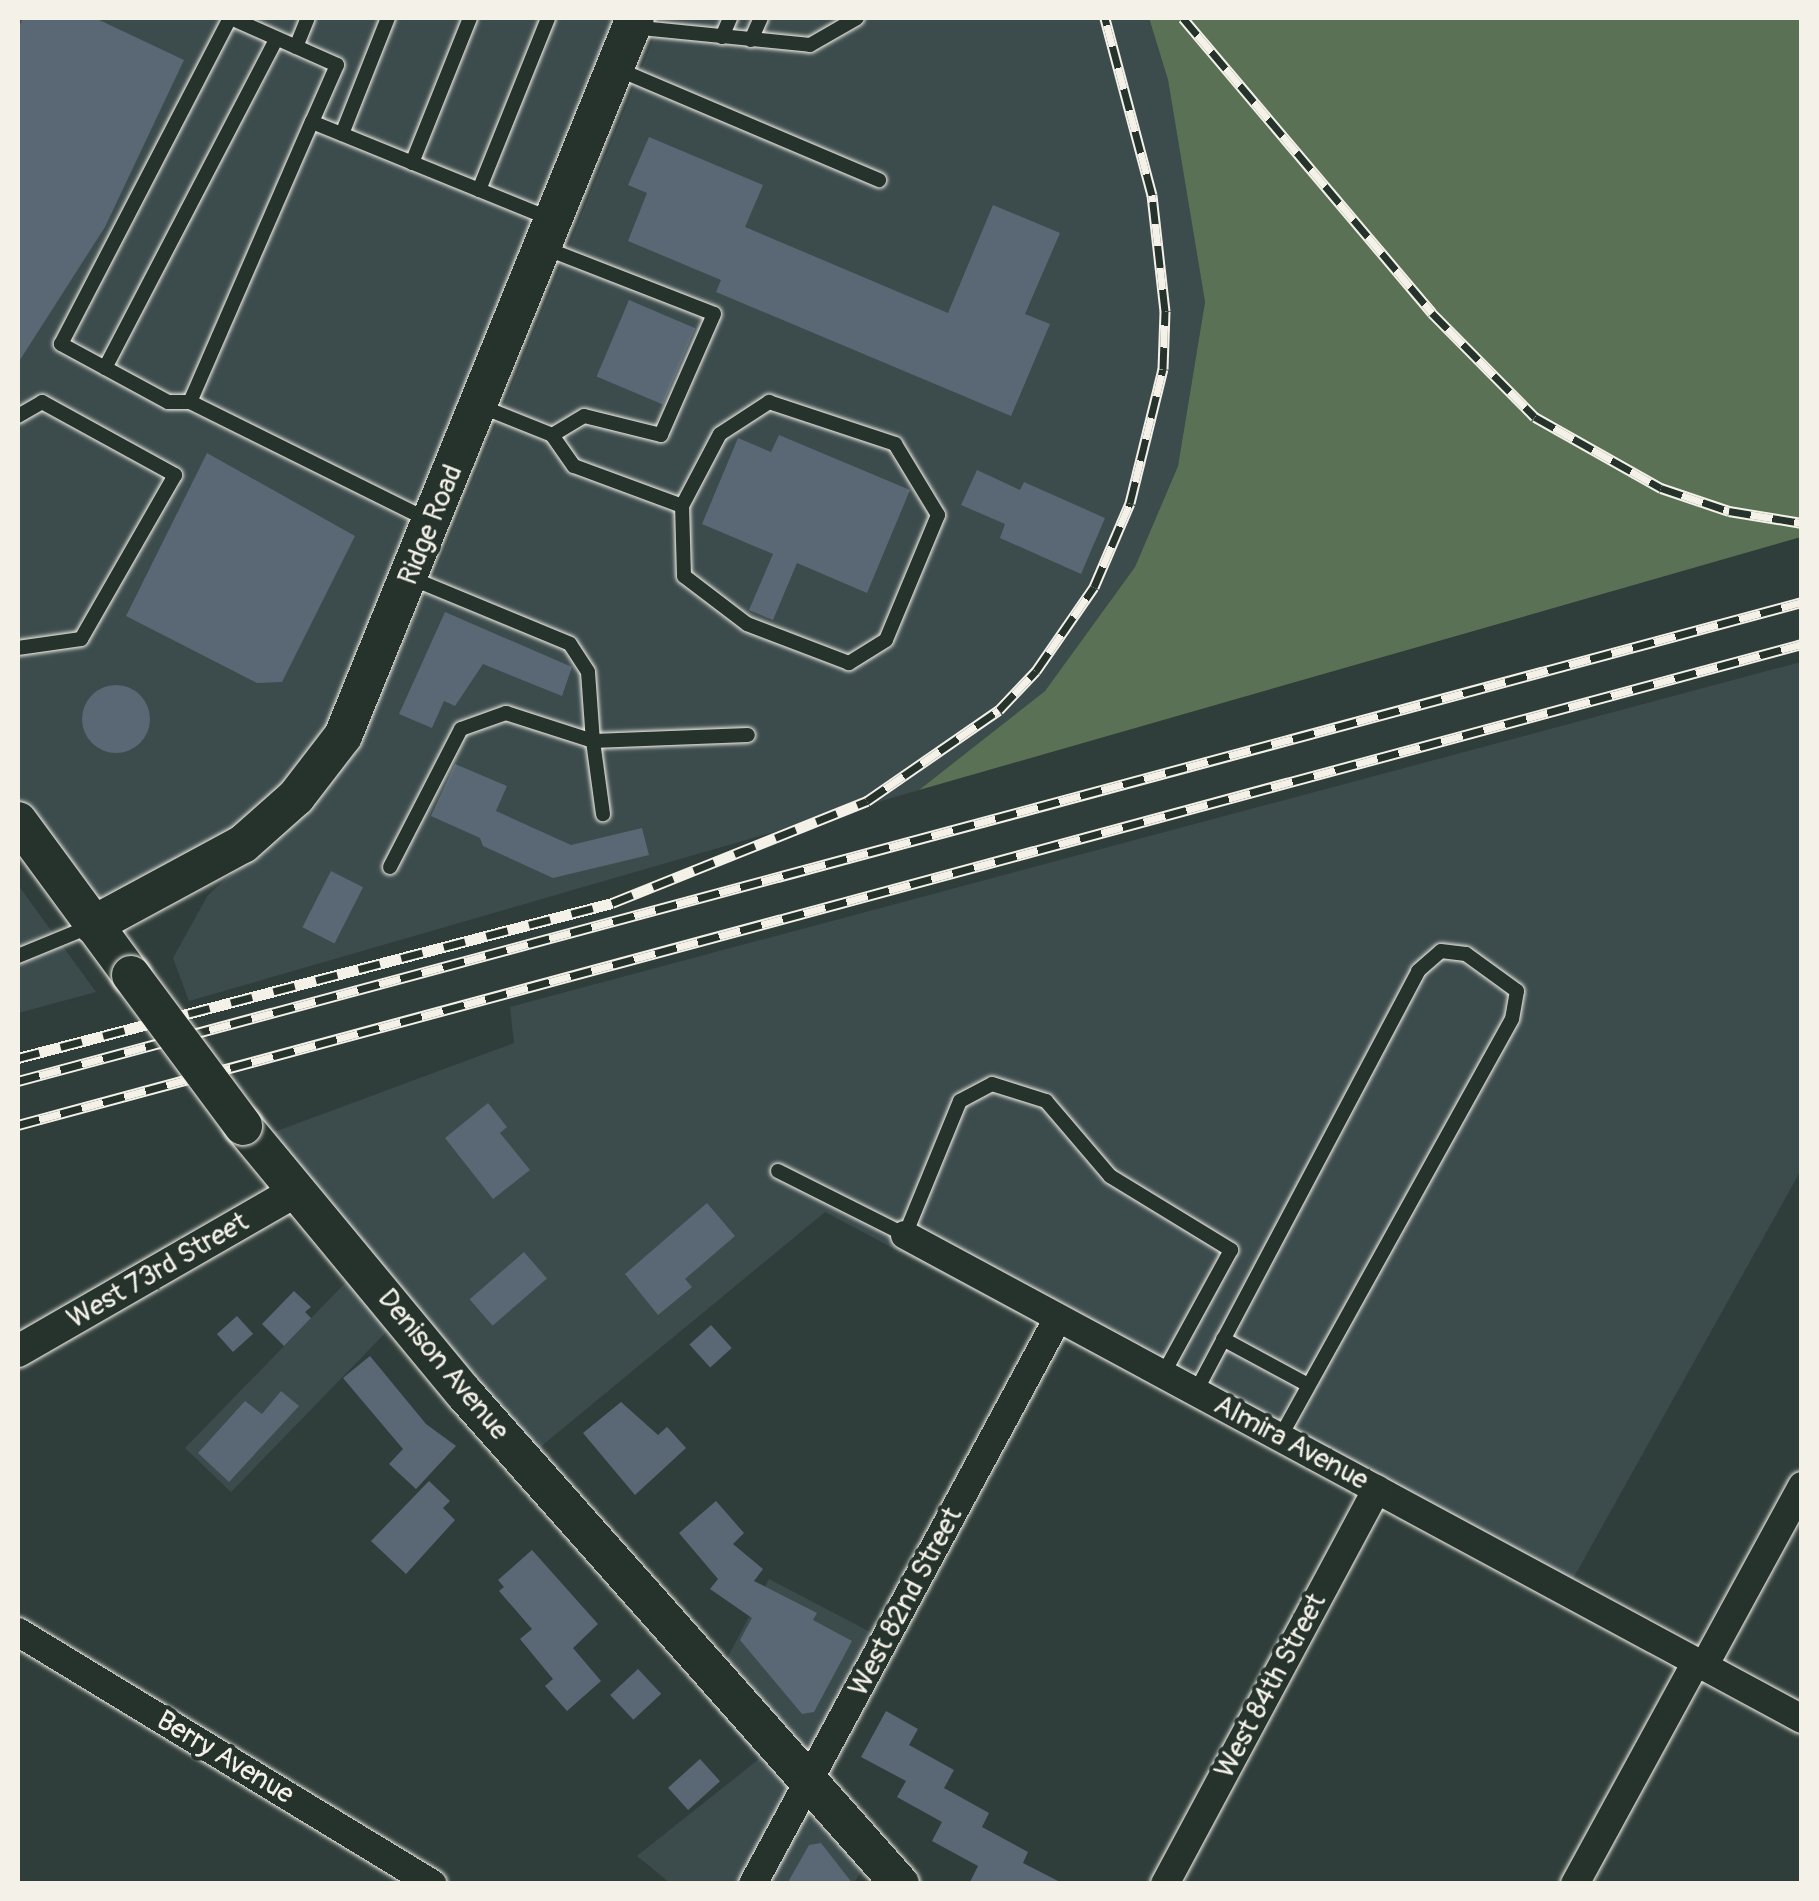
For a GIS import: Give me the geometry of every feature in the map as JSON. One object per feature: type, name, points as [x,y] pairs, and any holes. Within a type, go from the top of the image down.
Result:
[{"type":"main road","name":"Ridge Road","points":[[93,924],[244,844],[296,797],[344,736],[633,22]]},
{"type":"main road","name":"Denison Avenue","points":[[18,820],[243,1126],[464,1393],[900,1884]]},
{"type":"street","name":"West 73rd Street","points":[[18,1351],[298,1190]]},
{"type":"street","name":"Almira Avenue","points":[[906,1235],[1057,1320],[1802,1719]]},
{"type":"street","name":"West 82nd Street","points":[[754,1884],[1057,1320]]},
{"type":"street","points":[[1575,1884],[1802,1486]]},
{"type":"street","name":"West 84th Street","points":[[1166,1884],[1377,1489]]},
{"type":"street","name":"Berry Avenue","points":[[18,1632],[432,1884]]},
{"type":"lane","points":[[190,402],[337,65],[230,18],[61,344],[168,402],[190,402],[433,523]]},
{"type":"lane","points":[[296,47],[308,18]]},
{"type":"lane","points":[[342,134],[388,18]]},
{"type":"lane","points":[[412,162],[470,18]]},
{"type":"lane","points":[[479,190],[548,18]]},
{"type":"lane","points":[[684,33],[691,18]]},
{"type":"lane","points":[[722,37],[730,18]]},
{"type":"lane","points":[[751,40],[761,18]]},
{"type":"lane","points":[[633,22],[684,33],[810,45],[856,18]]},
{"type":"lane","points":[[105,368],[276,39]]},
{"type":"lane","points":[[614,68],[880,180]]},
{"type":"lane","points":[[312,122],[479,190],[548,233],[714,314],[661,435],[584,416],[552,435]]},
{"type":"lane","points":[[18,416],[42,402],[175,475],[81,639],[18,648]]},
{"type":"lane","points":[[769,402],[895,444],[938,516],[886,640],[849,663],[747,624],[684,576],[682,506],[720,434],[769,402]]},
{"type":"lane","points":[[480,406],[552,435],[574,466],[682,506]]},
{"type":"lane","points":[[410,578],[570,644],[588,672],[602,814]]},
{"type":"lane","points":[[390,867],[461,729],[506,713],[593,741],[748,735]]},
{"type":"lane","points":[[18,956],[93,924]]},
{"type":"lane","points":[[1195,1393],[1418,971],[1441,952],[1466,954],[1497,970],[1517,991],[1512,1019],[1280,1438]]},
{"type":"lane","points":[[906,1235],[960,1101],[992,1084],[1046,1101],[1110,1176],[1231,1250],[1162,1376]]},
{"type":"lane","name":"Almira Avenue","points":[[778,1171],[906,1235]]},
{"type":"lane","points":[[1224,1339],[1308,1384]]},
{"type":"shaded area","points":[[18,18],[635,18],[296,797],[93,925],[18,821]]},
{"type":"shaded area","points":[[662,18],[1149,18],[1168,80],[1205,302],[1178,466],[1135,567],[1045,691],[919,790],[189,1001],[173,958],[208,895],[310,805],[357,736],[430,586]]},
{"type":"shaded area","points":[[1801,662],[1801,1170],[1560,1602],[825,1212],[510,1472],[390,1328],[231,1492],[185,1448],[349,1279],[239,1145],[514,1043],[510,1007]]},
{"type":"shaded area","points":[[18,885],[96,992],[18,1013]]},
{"type":"shaded area","points":[[769,1579],[876,1635],[789,1794],[863,1868],[854,1883],[670,1883],[637,1856],[759,1759],[706,1698]]},
{"type":"green space","points":[[1149,18],[1801,18],[1801,537],[919,790],[1045,691],[1135,567],[1178,466],[1205,302],[1168,80]]},
{"type":"building","points":[[23,18],[95,18],[184,60],[105,227],[18,363],[18,29]]},
{"type":"building","points":[[649,137],[763,185],[745,227],[948,313],[993,205],[1060,233],[1025,314],[1050,324],[1011,416],[716,292],[721,280],[628,241],[647,193],[628,185]]},
{"type":"building","points":[[629,300],[695,328],[663,405],[597,376]]},
{"type":"building","points":[[779,435],[910,490],[867,593],[797,563],[773,620],[749,610],[773,554],[702,524],[738,438],[771,452]]},
{"type":"building","points":[[207,453],[355,536],[282,682],[257,683],[126,616]]},
{"type":"building","points":[[977,470],[1020,490],[1024,482],[1105,518],[1081,574],[1000,538],[1005,524],[961,505]]},
{"type":"building","points":[[445,612],[572,667],[562,696],[483,664],[455,706],[444,701],[432,728],[399,714]]},
{"type":"building","points":[[116,685],[140,695],[150,719],[140,743],[116,753],[92,743],[82,719],[92,695]]},
{"type":"building","points":[[455,764],[507,786],[496,811],[571,845],[642,828],[649,855],[553,878],[483,846],[480,838],[431,816]]},
{"type":"building","points":[[331,871],[363,887],[334,943],[302,927]]},
{"type":"building","points":[[488,1103],[507,1127],[500,1133],[530,1170],[493,1199],[445,1138]]},
{"type":"building","points":[[707,1203],[735,1236],[685,1279],[692,1287],[658,1315],[625,1274]]},
{"type":"building","points":[[524,1252],[547,1278],[493,1326],[470,1299]]},
{"type":"building","points":[[294,1291],[311,1307],[305,1312],[311,1318],[284,1346],[262,1324]]},
{"type":"building","points":[[237,1316],[253,1334],[233,1352],[217,1334]]},
{"type":"building","points":[[711,1325],[732,1348],[710,1367],[689,1344]]},
{"type":"building","points":[[370,1356],[426,1424],[456,1446],[416,1489],[389,1464],[403,1449],[343,1378]]},
{"type":"building","points":[[281,1391],[299,1406],[229,1482],[198,1453],[245,1401],[262,1414]]},
{"type":"building","points":[[621,1402],[658,1435],[667,1427],[686,1448],[635,1495],[583,1433]]},
{"type":"building","points":[[429,1481],[450,1501],[443,1508],[455,1520],[406,1574],[371,1541]]},
{"type":"building","points":[[716,1501],[744,1533],[733,1544],[763,1569],[754,1581],[817,1613],[813,1620],[852,1641],[814,1712],[802,1714],[740,1640],[752,1618],[710,1589],[718,1579],[679,1533]]},
{"type":"building","points":[[532,1550],[598,1624],[573,1648],[601,1681],[567,1711],[545,1686],[553,1679],[520,1639],[532,1629],[499,1591],[504,1587],[498,1580]]},
{"type":"building","points":[[638,1669],[661,1694],[633,1720],[610,1695]]},
{"type":"building","points":[[886,1711],[918,1729],[909,1745],[954,1770],[944,1788],[989,1813],[982,1827],[1028,1852],[1023,1863],[1064,1884],[969,1884],[978,1866],[932,1841],[942,1822],[897,1797],[906,1781],[861,1757]]},
{"type":"building","points":[[700,1759],[720,1781],[688,1810],[668,1788]]},
{"type":"building","points":[[821,1843],[853,1884],[787,1884],[809,1845]]},
{"type":"railway","points":[[18,1058],[612,903],[867,801],[999,710],[1036,671],[1094,587],[1130,503],[1163,369],[1165,311],[1152,195],[1105,18]]},
{"type":"railway","points":[[1183,18],[1432,313],[1535,417],[1661,488],[1729,511],[1802,523]]},
{"type":"railway","points":[[18,1081],[1802,602]]},
{"type":"railway","points":[[18,1125],[1802,644]]}]
